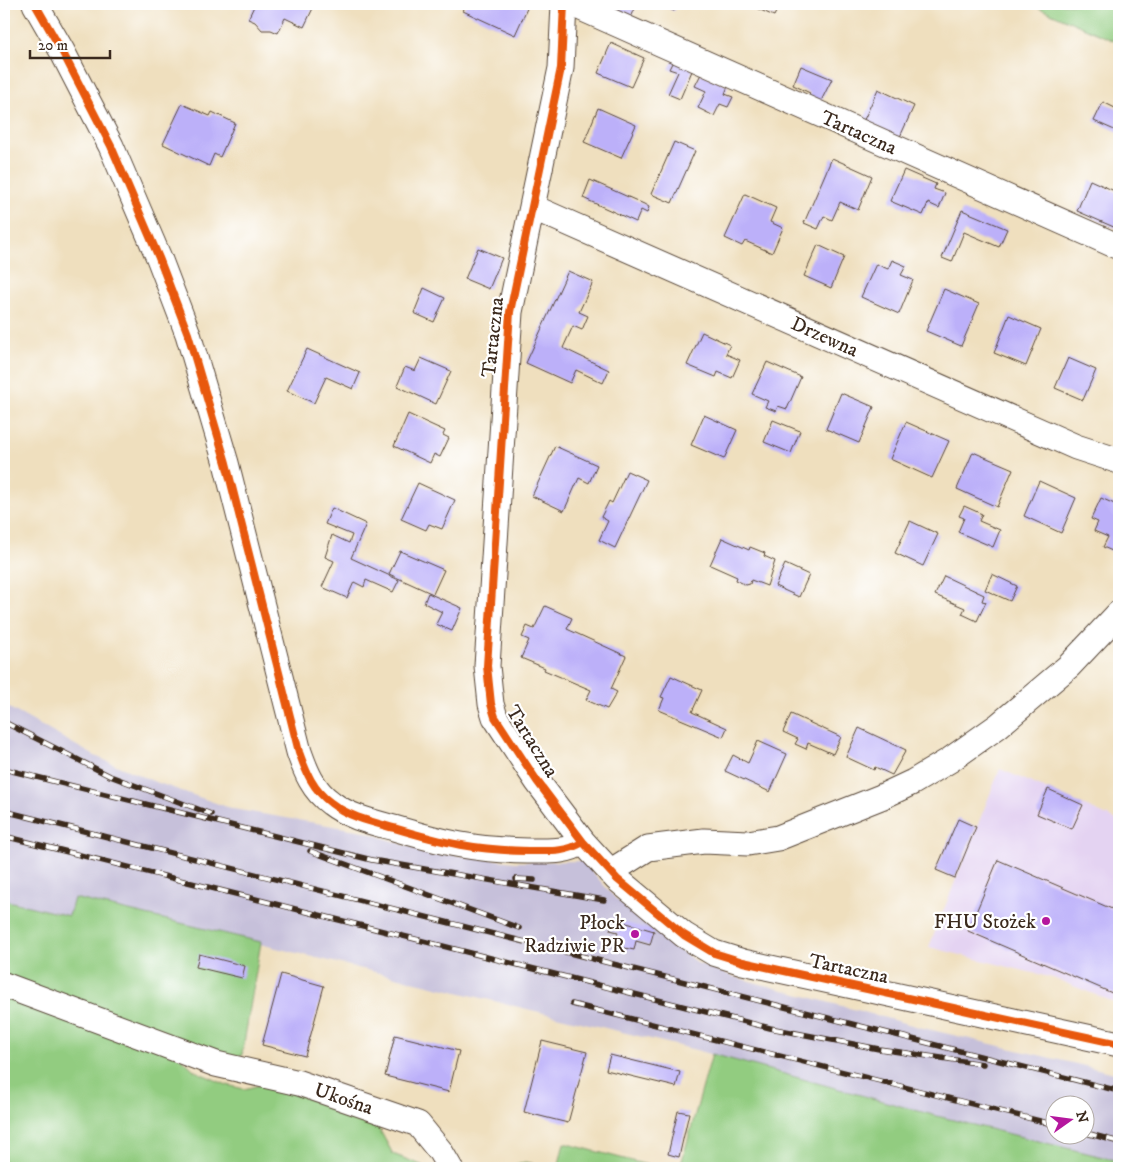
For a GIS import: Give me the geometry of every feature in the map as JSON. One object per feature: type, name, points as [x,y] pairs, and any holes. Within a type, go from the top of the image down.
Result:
[{"type":"street","points":[[35,4],[62,51],[111,146],[159,258],[188,334],[226,463],[299,752],[313,785],[331,804],[349,815],[446,844],[499,852],[552,852],[572,849],[583,842]]},
{"type":"street","name":"Tartaczna","points":[[564,4],[561,68],[513,292],[507,338],[487,666],[488,684],[495,717],[537,781],[583,842],[610,872],[684,935],[721,955],[743,962],[1119,1044]]},
{"type":"street","name":"Tartaczna","points":[[572,4],[1119,246]]},
{"type":"street","name":"Drzewna","points":[[532,207],[1076,447],[1119,461]]},
{"type":"street","points":[[610,872],[648,848],[704,840],[748,843],[778,838],[882,797],[913,782],[950,760],[998,726],[1069,666],[1119,613]]},
{"type":"street","name":"Ukośna","points":[[4,985],[216,1064],[299,1083],[418,1124],[440,1151],[450,1168]]},
{"type":"shaded area","points":[[4,705],[95,756],[153,781],[233,809],[363,831],[437,853],[515,862],[583,861],[616,899],[697,963],[735,977],[919,1027],[1119,1074],[1119,1161],[1050,1144],[1096,1144],[1096,1094],[1046,1094],[1046,1143],[933,1115],[696,1050],[74,899],[70,916],[4,900]]},
{"type":"shaded area","points":[[1000,769],[1119,821],[1119,1004],[1053,978],[929,947]]},
{"type":"green space","points":[[1030,4],[1119,4],[1119,43]]},
{"type":"green space","points":[[74,898],[261,942],[242,1055],[234,1060],[4,980],[4,900],[69,916]]},
{"type":"green space","points":[[4,992],[178,1055],[195,1071],[227,1085],[244,1089],[264,1084],[344,1110],[377,1125],[393,1154],[429,1168],[4,1168]]},
{"type":"green space","points":[[712,1054],[933,1115],[1119,1161],[1119,1168],[680,1168]]},
{"type":"green space","points":[[564,1143],[664,1168],[558,1168]]},
{"type":"green space","points":[[525,1162],[558,1168],[500,1168]]},
{"type":"building","points":[[255,4],[315,4],[304,27],[285,18],[278,33],[271,30],[262,30],[255,22],[248,19]]},
{"type":"building","points":[[466,4],[529,4],[515,35],[463,11]]},
{"type":"building","points":[[610,4],[637,4],[629,22],[606,12]]},
{"type":"building","points":[[659,4],[678,4],[674,11]]},
{"type":"building","points":[[747,4],[780,4],[774,16]]},
{"type":"building","points":[[611,43],[644,58],[631,87],[598,73]]},
{"type":"building","points":[[676,55],[695,64],[680,99],[668,94],[678,72],[669,69]]},
{"type":"building","points":[[801,66],[832,79],[820,103],[808,98],[810,93],[793,85]]},
{"type":"building","points":[[701,74],[728,86],[725,94],[733,97],[728,107],[720,104],[714,116],[698,108],[706,91],[695,86]]},
{"type":"building","points":[[878,89],[914,106],[899,139],[863,122]]},
{"type":"building","points":[[1103,102],[1119,110],[1119,132],[1094,121]]},
{"type":"building","points":[[182,104],[210,116],[212,112],[235,123],[220,157],[214,154],[209,166],[163,144]]},
{"type":"building","points":[[598,108],[636,125],[621,158],[584,142]]},
{"type":"building","points":[[674,142],[695,151],[672,203],[651,194]]},
{"type":"building","points":[[832,158],[872,176],[858,210],[840,202],[832,220],[824,216],[818,229],[804,223]]},
{"type":"building","points":[[904,170],[936,184],[934,189],[945,193],[939,208],[928,203],[923,215],[890,201]]},
{"type":"building","points":[[590,180],[644,204],[649,207],[647,213],[641,210],[636,222],[583,198]]},
{"type":"building","points":[[1090,180],[1119,193],[1119,221],[1116,228],[1077,211]]},
{"type":"building","points":[[745,194],[776,208],[770,222],[783,228],[772,253],[745,241],[742,246],[725,238]]},
{"type":"building","points":[[962,210],[1007,229],[999,247],[964,232],[952,262],[942,258]]},
{"type":"building","points":[[818,245],[844,257],[831,288],[804,276]]},
{"type":"building","points":[[478,248],[502,258],[489,289],[465,279]]},
{"type":"building","points":[[892,260],[906,266],[901,275],[913,280],[899,314],[861,297],[876,264],[888,269]]},
{"type":"building","points":[[568,271],[593,282],[579,312],[588,316],[582,330],[573,326],[563,348],[609,370],[603,383],[576,370],[570,383],[526,363]]},
{"type":"building","points":[[424,288],[445,298],[434,322],[414,313]]},
{"type":"building","points":[[944,289],[979,304],[961,346],[926,331]]},
{"type":"building","points":[[1009,315],[1041,329],[1026,366],[994,353]]},
{"type":"building","points":[[702,332],[730,345],[726,354],[740,360],[732,378],[718,372],[716,377],[687,365]]},
{"type":"building","points":[[307,349],[360,373],[353,389],[326,377],[314,403],[287,391]]},
{"type":"building","points":[[421,358],[451,371],[436,404],[397,386],[405,367],[415,371]]},
{"type":"building","points":[[1068,358],[1096,370],[1083,400],[1055,388]]},
{"type":"building","points":[[767,362],[801,377],[787,409],[778,406],[776,411],[765,407],[768,401],[752,394]]},
{"type":"building","points":[[841,393],[874,407],[859,443],[826,429]]},
{"type":"building","points":[[408,414],[445,431],[443,435],[449,438],[440,457],[434,454],[430,463],[394,446]]},
{"type":"building","points":[[704,415],[737,430],[724,459],[691,445]]},
{"type":"building","points":[[773,420],[800,431],[791,453],[764,442]]},
{"type":"building","points":[[906,422],[949,441],[932,478],[890,459]]},
{"type":"building","points":[[555,446],[597,465],[589,483],[579,478],[564,511],[532,496]]},
{"type":"building","points":[[973,452],[1013,469],[997,507],[957,489]]},
{"type":"building","points":[[627,471],[647,480],[615,548],[599,540],[608,521],[601,517],[609,501],[612,503]]},
{"type":"building","points":[[1039,481],[1076,498],[1061,533],[1024,516]]},
{"type":"building","points":[[418,483],[455,500],[442,529],[429,524],[426,530],[401,519]]},
{"type":"building","points":[[1101,498],[1119,506],[1119,554],[1103,547],[1108,537],[1094,531],[1098,522],[1091,519]]},
{"type":"building","points":[[964,506],[982,514],[979,521],[1000,530],[993,547],[958,532],[964,518],[959,516]]},
{"type":"building","points":[[332,508],[366,524],[351,558],[399,580],[393,592],[366,580],[364,587],[354,582],[347,598],[322,587],[334,561],[325,557],[332,535],[349,543],[352,535],[325,524]]},
{"type":"building","points":[[910,521],[938,534],[923,566],[895,553]]},
{"type":"building","points":[[722,538],[749,550],[750,547],[765,553],[764,556],[775,561],[767,586],[751,580],[750,584],[746,585],[736,580],[737,577],[710,565]]},
{"type":"building","points":[[400,551],[444,570],[433,594],[389,574]]},
{"type":"building","points":[[785,564],[809,575],[799,597],[775,586]]},
{"type":"building","points":[[992,574],[1017,586],[1010,601],[985,590]]},
{"type":"building","points":[[944,576],[984,595],[982,601],[986,602],[977,621],[962,614],[965,608],[935,595]]},
{"type":"building","points":[[428,593],[462,608],[452,631],[436,624],[442,612],[424,603]]},
{"type":"building","points":[[545,606],[572,618],[567,629],[626,656],[611,689],[617,692],[607,709],[586,700],[591,690],[521,658],[529,640],[522,637],[527,626],[534,629]]},
{"type":"building","points":[[671,676],[702,690],[692,712],[727,728],[723,737],[659,710],[664,698],[661,697]]},
{"type":"building","points":[[791,714],[841,737],[833,754],[808,743],[806,749],[795,744],[798,739],[783,732]]},
{"type":"building","points":[[859,728],[906,750],[892,775],[875,767],[874,770],[846,757]]},
{"type":"building","points":[[758,741],[787,754],[770,792],[725,771],[733,755],[748,763]]},
{"type":"building","points":[[1048,789],[1083,805],[1072,829],[1037,814]]},
{"type":"building","points":[[958,819],[976,827],[955,878],[936,870]]},
{"type":"building","name":"FHU Stożek","points":[[998,860],[1119,912],[1119,996],[968,931]]},
{"type":"building","name":"Płock Radziwie PR","points":[[613,919],[654,931],[650,945],[636,941],[634,950],[620,947],[622,938],[617,937],[618,932],[610,930]]},
{"type":"building","points":[[199,954],[245,966],[242,978],[196,967]]},
{"type":"building","points":[[281,974],[324,986],[305,1056],[262,1045]]},
{"type":"building","points":[[395,1035],[459,1051],[449,1092],[385,1076]]},
{"type":"building","points":[[542,1041],[587,1052],[568,1123],[524,1112]]},
{"type":"building","points":[[610,1055],[680,1072],[676,1087],[606,1070]]},
{"type":"building","points":[[678,1111],[689,1113],[679,1157],[668,1154]]},
{"type":"railway","points":[[4,722],[110,776],[211,814]]},
{"type":"railway","points":[[4,769],[372,860],[604,900]]},
{"type":"railway","points":[[4,811],[1119,1091]]},
{"type":"railway","points":[[4,836],[770,1028],[879,1049],[983,1064]]},
{"type":"railway","points":[[310,851],[519,928]]},
{"type":"railway","points":[[516,879],[534,880]]},
{"type":"railway","points":[[572,1004],[1046,1122]]},
{"type":"railway","points":[[1096,1136],[1119,1142]]},
{"type":"cycle path","points":[[35,4],[62,51],[111,146],[159,258],[188,334],[226,463],[299,752],[307,773],[315,786],[331,803],[353,815],[377,824],[444,842],[492,849],[543,851],[563,850],[583,842]]},
{"type":"cycle path","points":[[564,4],[561,68],[510,312],[487,666],[491,704],[495,717],[537,781],[583,842],[617,879],[684,935],[714,953],[743,962],[1119,1044]]},
{"type":"place","name":"FHU Stożek","points":[[1046,921]]},
{"type":"place","name":"Płock Radziwie PR","points":[[635,934]]}]
